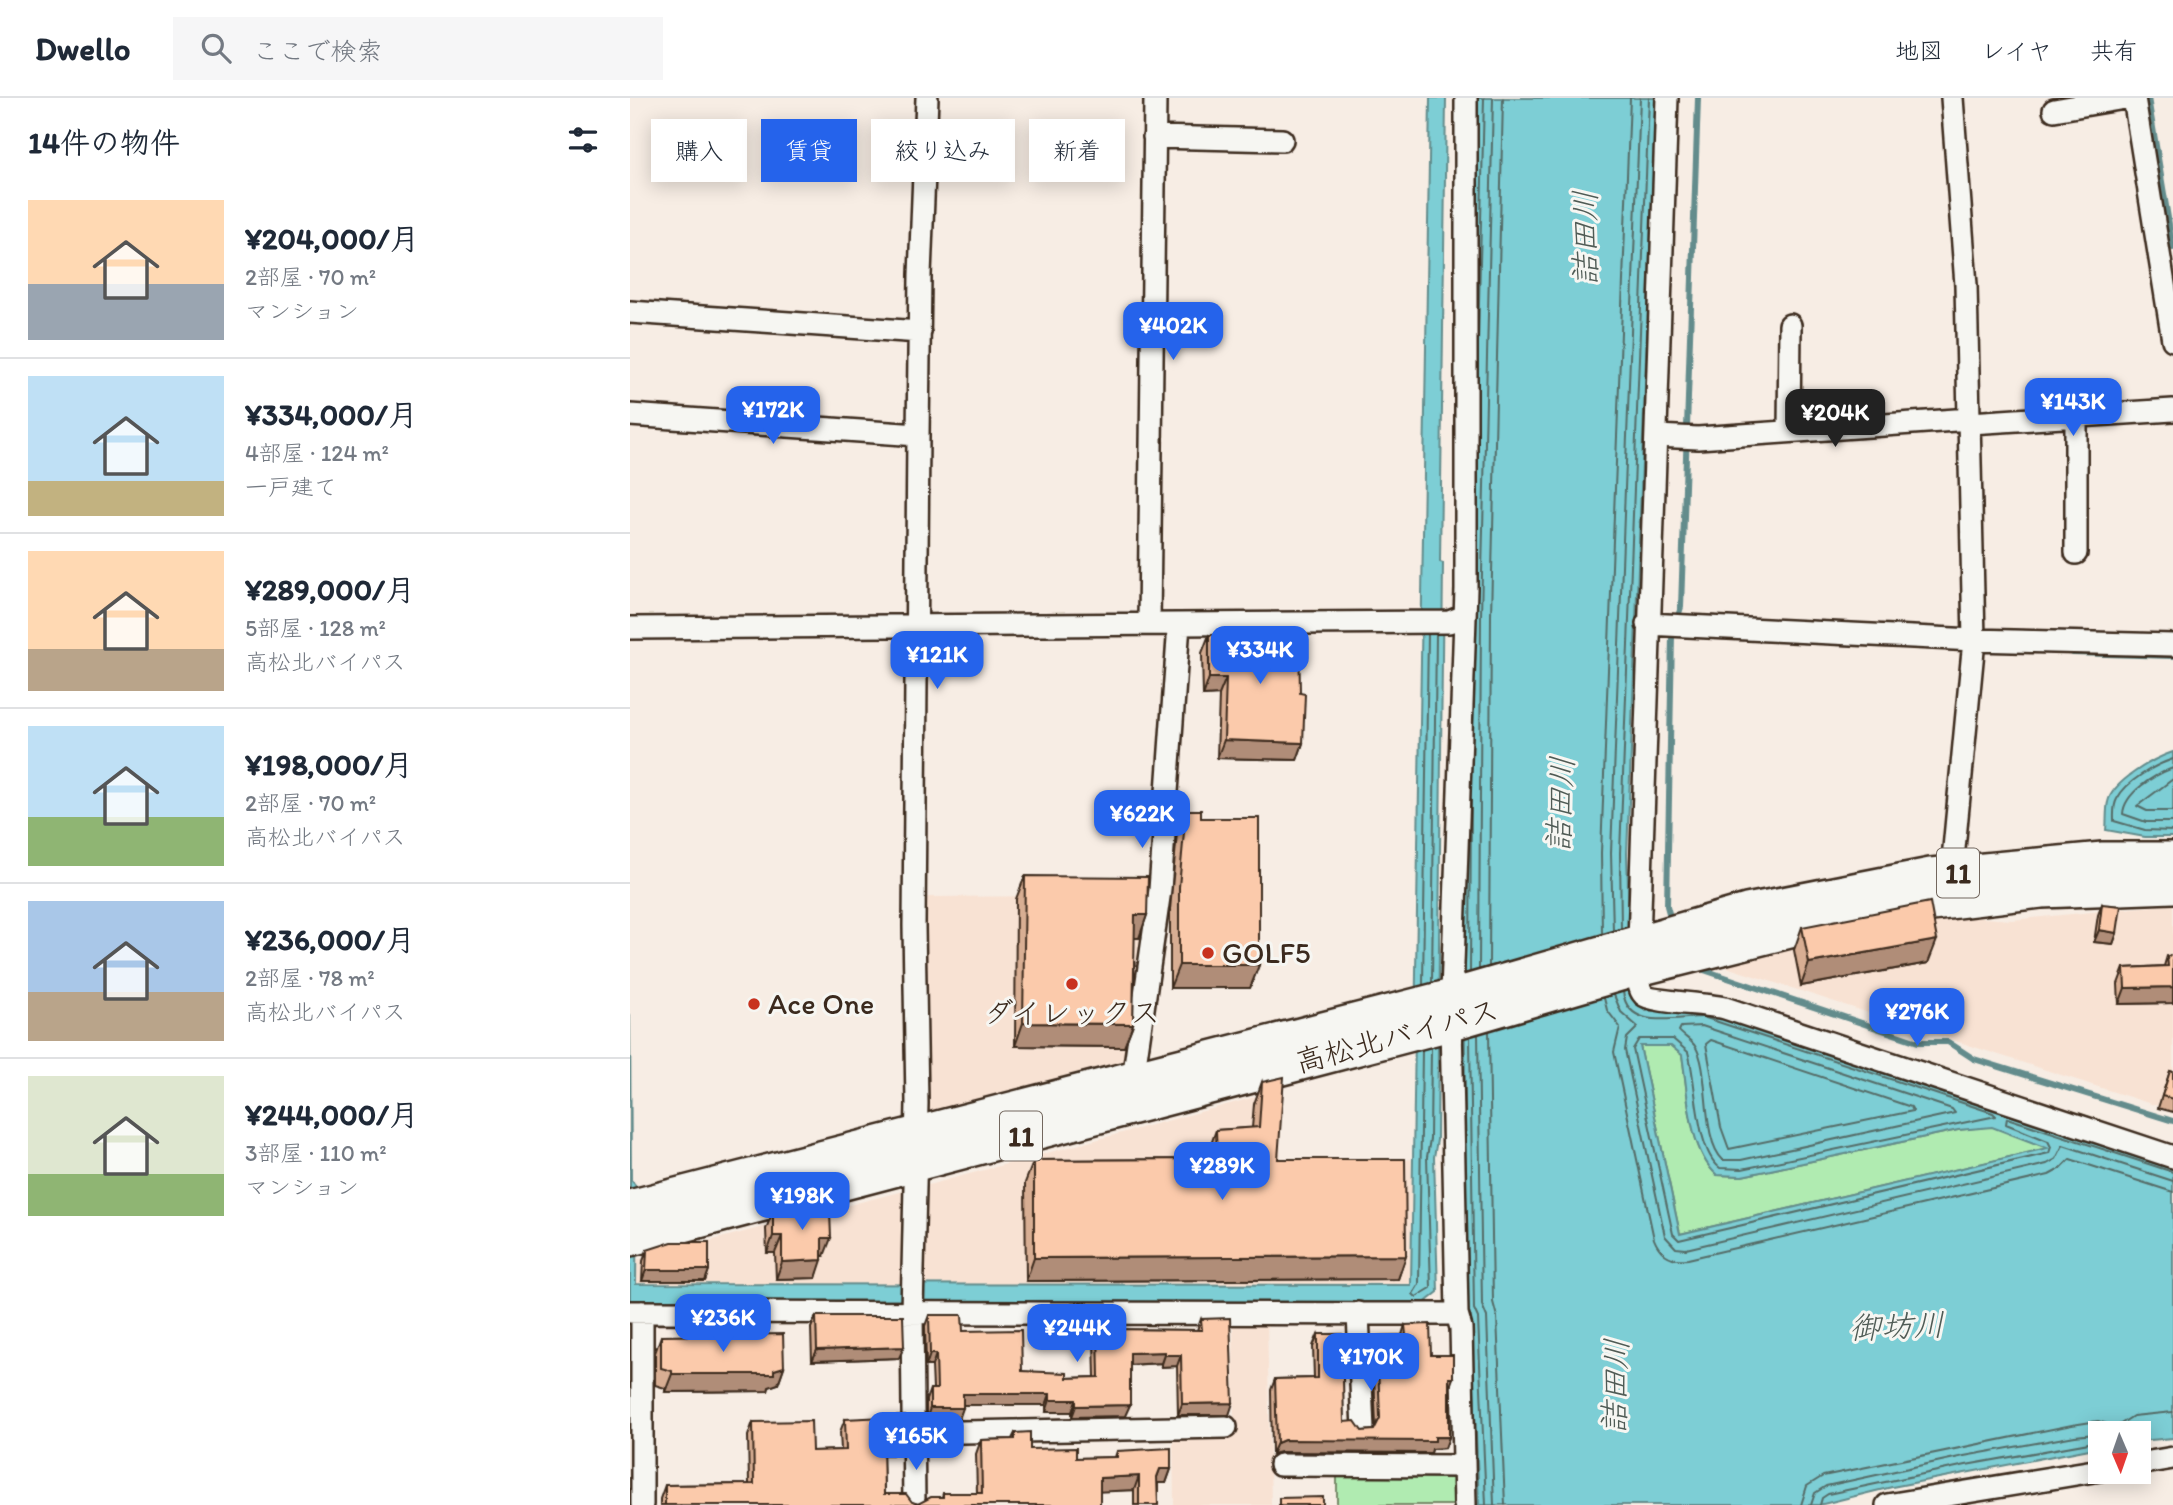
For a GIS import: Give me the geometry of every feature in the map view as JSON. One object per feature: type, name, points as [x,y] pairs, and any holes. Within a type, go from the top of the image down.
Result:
[{"type":"highway","name":"高松北バイパス","points":[[634,1222],[1452,1010],[1749,925],[1863,887],[1974,871],[2104,860],[2173,860]]},
{"type":"highway","name":"高松北バイパス","points":[[1749,925],[1979,896],[2091,886],[2173,885]]},
{"type":"highway","name":"高松北バイパス","points":[[916,1150],[1133,1079],[1405,1022]]},
{"type":"street","points":[[914,1505],[912,1284],[916,1150],[919,332],[927,98]]},
{"type":"street","points":[[1149,624],[1155,98]]},
{"type":"street","points":[[1465,1505],[1461,1328],[1457,1314],[1452,1010],[1466,98]]},
{"type":"street","points":[[1667,98],[1664,437],[1637,955],[1638,982],[1644,995],[1657,1001],[1702,1002],[1725,1008],[2173,1157]]},
{"type":"street","points":[[1952,98],[1966,285],[1974,650],[1953,859],[1974,871]]},
{"type":"street","points":[[2054,110],[2125,98]]},
{"type":"street","points":[[2134,98],[2170,298],[2173,340]]},
{"type":"street","points":[[1154,138],[1282,140]]},
{"type":"street","points":[[630,312],[919,332]]},
{"type":"street","points":[[1789,431],[1790,325]]},
{"type":"street","points":[[1664,437],[1698,438],[2173,411]]},
{"type":"street","points":[[630,415],[919,435]]},
{"type":"street","points":[[2076,417],[2076,552]]},
{"type":"street","points":[[630,628],[1423,622],[1457,619]]},
{"type":"street","points":[[1133,1079],[1160,890],[1179,624]]},
{"type":"street","points":[[1655,624],[1974,650],[2173,646]]},
{"type":"street","points":[[642,1505],[637,1312],[1457,1314]]},
{"type":"street","points":[[1357,1313],[1363,1430]]},
{"type":"street","points":[[913,1433],[1226,1427]]},
{"type":"street","points":[[2151,1462],[2173,1458]]},
{"type":"street","points":[[1280,1465],[1464,1466]]},
{"type":"street","points":[[1887,1505],[2088,1472]]},
{"type":"shaded area","points":[[1156,895],[1130,1059],[928,1112],[924,1103],[924,902],[928,897]]},
{"type":"shaded area","points":[[2173,904],[2173,1111],[1717,964],[1777,949],[1955,916],[2012,920]]},
{"type":"shaded area","points":[[1282,1090],[1280,1174],[1413,1159],[1412,1285],[922,1286],[921,1187]]},
{"type":"shaded area","points":[[907,1190],[906,1286],[636,1284],[636,1260]]},
{"type":"shaded area","points":[[1267,1319],[1271,1505],[1174,1505],[1173,1438],[1234,1435],[1233,1320]]},
{"type":"green space","points":[[1640,1046],[1671,1046],[1682,1055],[1695,1135],[1707,1164],[1717,1175],[1742,1176],[1958,1130],[1992,1126],[2048,1148],[1680,1234]]},
{"type":"green space","points":[[1337,1475],[1460,1475],[1460,1505],[1337,1505]]},
{"type":"water","points":[[1430,98],[1446,98],[1437,1140],[1434,1157],[1438,1292],[1423,1304],[637,1302],[637,1505],[630,1505],[630,1015],[631,1180],[637,1187],[636,1284],[1411,1285]]},
{"type":"water","points":[[1477,98],[1656,98],[1627,854],[1631,998],[1646,1011],[1704,1010],[2173,1166],[2173,1438],[2151,1440],[2151,1421],[2088,1421],[2088,1449],[1892,1487],[1819,1505],[1479,1505],[1471,1317],[1467,1315],[1465,1163],[1468,554]],"holes":[[[1640,1046],[1671,1046],[1682,1055],[1695,1135],[1707,1164],[1717,1175],[1742,1176],[1958,1130],[1992,1127],[2047,1148],[1680,1234]]]},
{"type":"water","points":[[2173,752],[2173,837],[2145,837],[2106,830],[2108,802],[2117,787],[2145,765]]},
{"type":"building","points":[[1299,634],[1300,693],[1305,694],[1303,743],[1224,740],[1226,678],[1209,678],[1209,635]]},
{"type":"building","points":[[1186,810],[1201,810],[1201,818],[1259,818],[1259,965],[1179,965],[1179,887]]},
{"type":"building","points":[[1025,876],[1148,877],[1147,915],[1135,915],[1133,1024],[1023,1023]]},
{"type":"building","points":[[1930,902],[1937,940],[1809,963],[1802,927]]},
{"type":"building","points":[[2102,904],[2121,906],[2117,933],[2099,930]]},
{"type":"building","points":[[2173,955],[2173,987],[2125,988],[2124,968],[2168,966],[2167,956]]},
{"type":"building","points":[[2170,1071],[2173,1072],[2173,1099],[2162,1096]]},
{"type":"building","points":[[1284,1077],[1278,1159],[1405,1159],[1406,1256],[1034,1258],[1034,1160],[1217,1159],[1216,1130],[1259,1127],[1262,1082]]},
{"type":"building","points":[[822,1205],[822,1213],[830,1212],[831,1238],[822,1238],[822,1260],[782,1262],[782,1236],[773,1236],[773,1211],[793,1211],[792,1206]]},
{"type":"building","points":[[672,1242],[709,1242],[709,1270],[646,1270],[647,1250]]},
{"type":"building","points":[[929,1315],[962,1315],[963,1331],[1021,1330],[1022,1371],[1067,1373],[1067,1378],[1099,1377],[1098,1329],[1202,1330],[1201,1319],[1230,1318],[1233,1403],[1182,1404],[1181,1355],[1165,1355],[1165,1352],[1130,1353],[1130,1405],[1076,1406],[1076,1400],[1050,1400],[1050,1394],[963,1394],[963,1408],[930,1408],[930,1389],[937,1389],[936,1354],[930,1354]]},
{"type":"building","points":[[816,1316],[903,1316],[904,1347],[817,1350]]},
{"type":"building","points":[[1430,1324],[1431,1355],[1453,1355],[1453,1378],[1449,1378],[1449,1437],[1435,1437],[1435,1441],[1284,1440],[1277,1443],[1275,1379],[1318,1378],[1318,1334],[1342,1334],[1344,1422],[1355,1421],[1362,1431],[1374,1430],[1380,1418],[1377,1336],[1406,1335],[1405,1325]]},
{"type":"building","points":[[783,1334],[784,1367],[774,1370],[774,1374],[672,1374],[672,1371],[661,1368],[661,1336]]},
{"type":"building","points":[[905,1416],[905,1441],[883,1442],[884,1494],[906,1494],[912,1502],[918,1504],[931,1497],[943,1497],[943,1493],[982,1493],[981,1440],[1015,1439],[1015,1433],[1030,1432],[1030,1449],[1076,1448],[1076,1458],[1117,1457],[1117,1451],[1171,1448],[1171,1469],[1160,1469],[1157,1477],[1158,1505],[1139,1505],[1139,1476],[1100,1478],[1100,1505],[665,1505],[665,1485],[754,1484],[753,1422],[811,1421],[812,1451],[846,1450],[845,1419]]},
{"type":"building","points":[[1323,1497],[1323,1505],[1279,1505],[1279,1498]]},
{"type":"waterway","points":[[1672,924],[1667,906],[1672,635],[1681,607],[1698,98]]},
{"type":"waterway","points":[[2148,98],[2173,248]]},
{"type":"waterway","points":[[2073,653],[2173,656]]},
{"type":"waterway","points":[[1698,968],[1918,1042],[1948,1042],[1974,1059],[2173,1121]]},
{"type":"place","name":"GOLF5","points":[[1208,953]]},
{"type":"place","name":"ダイレックス","points":[[1072,984]]},
{"type":"place","name":"Ace One","points":[[754,1004]]},
{"type":"water label","name":"詰田川","points":[[1585,238]]},
{"type":"water label","name":"詰田川","points":[[1560,804]]},
{"type":"water label","name":"御坊川","points":[[1897,1326]]},
{"type":"water label","name":"詰田川","points":[[1615,1386]]}]
